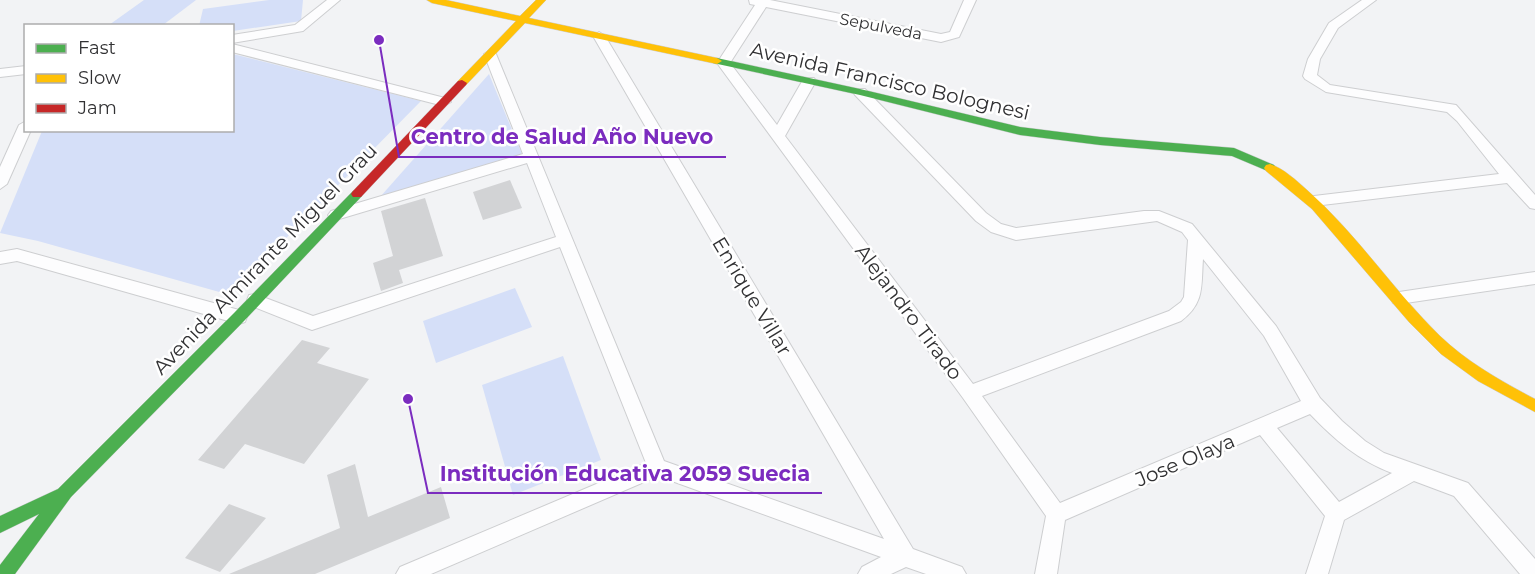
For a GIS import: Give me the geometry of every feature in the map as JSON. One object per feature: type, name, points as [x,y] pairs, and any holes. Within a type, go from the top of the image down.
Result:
[{"type":"street","points":[[234,39],[299,28],[334,0]]},
{"type":"street","name":"Avenida Francisco Bolognesi","points":[[432,0],[860,92],[922,107],[951,117],[1021,131],[1234,152],[1251,156],[1282,172],[1314,201],[1436,341],[1504,390],[1535,406]]},
{"type":"street","name":"Avenida Almirante Miguel Grau","points":[[4,574],[65,492],[239,317],[541,0]]},
{"type":"street","name":"Sepulveda","points":[[759,1],[941,38],[955,34],[970,0]]},
{"type":"street","points":[[1370,0],[1333,26],[1314,59],[1310,76],[1326,88],[1451,108],[1535,204]]},
{"type":"street","points":[[723,63],[759,1]]},
{"type":"street","name":"Enrique Villar","points":[[599,36],[906,556]]},
{"type":"street","points":[[234,49],[444,102]]},
{"type":"street","points":[[490,54],[657,468]]},
{"type":"street","name":"Alejandro Tirado","points":[[723,63],[969,393],[1056,514]]},
{"type":"street","points":[[0,73],[24,70]]},
{"type":"street","points":[[777,137],[809,81]]},
{"type":"street","points":[[860,92],[981,217],[996,228],[1016,234],[1125,218],[1159,216],[1187,228],[1270,331],[1313,404],[1359,447],[1378,459],[1461,489],[1534,574]]},
{"type":"street","points":[[0,184],[24,130]]},
{"type":"street","points":[[336,215],[531,157]]},
{"type":"street","points":[[1314,201],[1510,178]]},
{"type":"street","points":[[969,393],[1175,316],[1186,307],[1192,297],[1196,238]]},
{"type":"street","points":[[255,300],[312,323],[565,240]]},
{"type":"street","points":[[0,258],[17,255],[239,317]]},
{"type":"street","points":[[1399,298],[1535,278]]},
{"type":"street","name":"Jose Olaya","points":[[1056,514],[1313,404]]},
{"type":"street","points":[[1264,426],[1336,514]]},
{"type":"street","points":[[407,574],[657,468],[955,574]]},
{"type":"street","points":[[1317,574],[1336,514],[1412,472]]},
{"type":"street","name":"Avenida Almirante Miguel Grau","points":[[0,525],[65,492]]},
{"type":"street","points":[[1046,574],[1056,514]]},
{"type":"street","points":[[869,574],[906,556]]},
{"type":"shaded area","points":[[144,0],[196,0],[164,24],[110,24]]},
{"type":"shaded area","points":[[269,0],[303,0],[301,21],[234,31],[234,24],[199,24],[203,9]]},
{"type":"shaded area","points":[[234,54],[421,101],[230,295],[38,241],[0,233],[42,132],[234,132]]},
{"type":"shaded area","points":[[489,74],[522,154],[380,197]]},
{"type":"shaded area","points":[[515,288],[532,327],[436,363],[423,321]]},
{"type":"shaded area","points":[[563,356],[601,460],[513,495],[482,385]]},
{"type":"building","points":[[510,180],[522,208],[483,220],[473,192]]},
{"type":"building","points":[[425,198],[443,256],[399,270],[403,283],[381,291],[373,263],[393,256],[381,211]]},
{"type":"building","points":[[302,340],[330,348],[317,363],[369,379],[304,464],[245,444],[224,469],[198,460]]},
{"type":"building","points":[[355,464],[368,517],[441,487],[450,518],[315,574],[229,574],[340,528],[327,475]]},
{"type":"building","points":[[229,504],[266,518],[220,572],[185,558]]},
{"type":"traffic: fast","points":[[717,61],[860,92],[1020,131],[1100,141],[1234,152],[1270,168]]},
{"type":"traffic: fast","points":[[4,574],[65,492],[239,317],[357,194]]},
{"type":"traffic: fast","points":[[0,525],[57,496]]},
{"type":"traffic: slow","points":[[432,0],[717,61]]},
{"type":"traffic: slow","points":[[462,83],[541,0]]},
{"type":"traffic: slow","points":[[1270,168],[1295,186],[1338,227],[1414,318],[1446,350],[1483,377],[1535,406]]},
{"type":"traffic: jam","points":[[357,194],[462,83]]},
{"type":"place","name":"Centro de Salud Año Nuevo","points":[[379,40]]},
{"type":"place","name":"Institución Educativa 2059 Suecia","points":[[408,399]]}]
